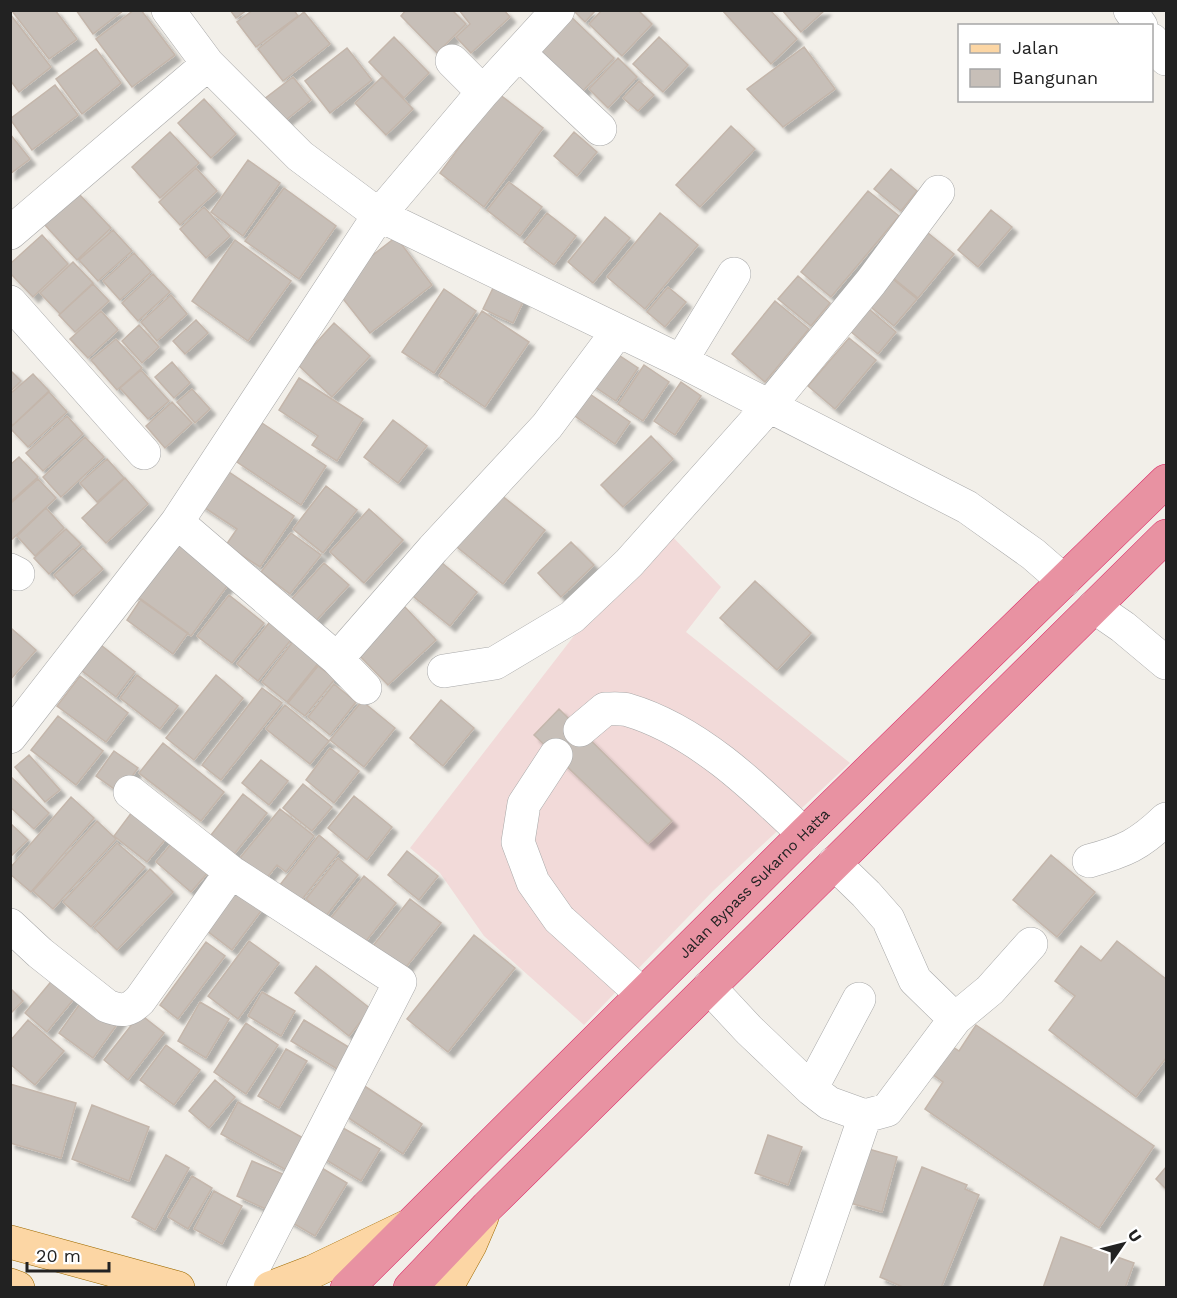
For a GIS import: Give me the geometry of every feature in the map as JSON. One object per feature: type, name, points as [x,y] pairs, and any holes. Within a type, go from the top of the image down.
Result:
[{"type":"highway","name":"Jalan Bypass Sukarno Hatta","points":[[347,1287],[804,834],[1167,481]]},
{"type":"highway","points":[[410,1287],[487,1207],[1167,536]]},
{"type":"main road","points":[[446,1287],[470,1245],[487,1207]]},
{"type":"main road","points":[[270,1287],[312,1272],[408,1226]]},
{"type":"main road","points":[[10,1242],[178,1287]]},
{"type":"main road","points":[[10,1285],[18,1287]]},
{"type":"street","points":[[168,10],[208,64],[300,156],[379,215],[681,360],[967,507],[1033,554],[1064,581]]},
{"type":"street","points":[[10,737],[177,522],[379,215],[483,92],[558,10]]},
{"type":"street","points":[[1130,10],[1140,24]]},
{"type":"street","points":[[1153,41],[1167,59]]},
{"type":"street","points":[[519,53],[600,129]]},
{"type":"street","points":[[452,60],[483,92]]},
{"type":"street","points":[[10,233],[208,64]]},
{"type":"street","points":[[444,671],[495,663],[572,617],[629,563],[770,405],[871,282],[938,192]]},
{"type":"street","points":[[681,360],[734,274]]},
{"type":"street","points":[[10,302],[144,453]]},
{"type":"street","points":[[337,659],[433,549],[547,426],[618,331]]},
{"type":"street","points":[[177,522],[337,659],[365,688]]},
{"type":"street","points":[[1094,607],[1167,663]]},
{"type":"street","points":[[580,730],[605,709],[626,709],[677,731],[748,780],[804,834]]},
{"type":"street","points":[[556,755],[524,804],[518,842],[533,882],[559,919],[642,994]]},
{"type":"street","points":[[130,792],[231,872],[400,982],[243,1287]]},
{"type":"street","points":[[1089,861],[1124,851],[1150,835],[1167,819]]},
{"type":"street","points":[[834,863],[888,919],[915,980],[955,1019]]},
{"type":"street","points":[[10,925],[40,953],[108,1006],[118,1010],[131,1009],[140,1000],[231,872]]},
{"type":"street","points":[[710,987],[749,1030],[811,1089],[829,1103],[865,1116],[887,1110],[955,1019],[990,990],[1031,944]]},
{"type":"street","points":[[811,1089],[859,999]]},
{"type":"street","points":[[807,1287],[865,1116]]},
{"type":"shaded area","points":[[668,532],[721,587],[686,632],[850,763],[713,891],[584,1025],[484,936],[440,873],[410,848],[580,628]]},
{"type":"building","points":[[55,10],[77,39],[49,59],[12,11]]},
{"type":"building","points":[[76,10],[124,10],[93,34]]},
{"type":"building","points":[[134,10],[141,10],[175,55],[132,87],[96,39]]},
{"type":"building","points":[[230,10],[247,10],[236,18]]},
{"type":"building","points":[[253,10],[294,10],[298,16],[256,47],[237,22]]},
{"type":"building","points":[[406,10],[452,10],[466,24],[437,53],[401,16]]},
{"type":"building","points":[[459,10],[504,10],[510,17],[471,53],[456,37],[470,24]]},
{"type":"building","points":[[573,10],[596,10],[585,22]]},
{"type":"building","points":[[602,10],[638,10],[652,24],[622,56],[589,24]]},
{"type":"building","points":[[722,10],[770,10],[797,39],[771,64]]},
{"type":"building","points":[[782,10],[825,10],[801,32]]},
{"type":"building","points":[[304,12],[330,44],[283,81],[258,49]]},
{"type":"building","points":[[566,12],[614,58],[581,93],[533,48]]},
{"type":"building","points":[[10,14],[51,67],[19,92],[10,80]]},
{"type":"building","points":[[394,37],[429,73],[404,98],[369,62]]},
{"type":"building","points":[[659,37],[688,65],[663,92],[633,64]]},
{"type":"building","points":[[804,47],[835,89],[783,127],[747,89]]},
{"type":"building","points":[[347,48],[372,80],[330,113],[305,81]]},
{"type":"building","points":[[96,49],[121,83],[82,114],[56,79]]},
{"type":"building","points":[[618,58],[637,77],[608,108],[589,89]]},
{"type":"building","points":[[293,77],[311,100],[281,124],[263,100]]},
{"type":"building","points":[[382,77],[413,109],[386,135],[355,103]]},
{"type":"building","points":[[639,81],[654,95],[638,111],[623,98]]},
{"type":"building","points":[[55,85],[78,115],[32,150],[10,119]]},
{"type":"building","points":[[499,94],[543,128],[484,207],[440,173]]},
{"type":"building","points":[[204,99],[236,134],[211,158],[178,123]]},
{"type":"building","points":[[731,126],[755,149],[700,207],[676,185]]},
{"type":"building","points":[[170,132],[199,163],[160,198],[132,167]]},
{"type":"building","points":[[574,132],[597,152],[577,176],[554,156]]},
{"type":"building","points":[[10,134],[30,159],[10,174]]},
{"type":"building","points":[[248,160],[280,183],[243,236],[211,212]]},
{"type":"building","points":[[196,168],[217,191],[180,225],[159,202]]},
{"type":"building","points":[[891,169],[917,191],[901,211],[874,189]]},
{"type":"building","points":[[509,182],[542,207],[520,236],[487,210]]},
{"type":"building","points":[[284,188],[336,226],[299,279],[245,241]]},
{"type":"building","points":[[868,191],[899,216],[831,297],[801,272]]},
{"type":"building","points":[[78,193],[111,228],[77,260],[44,224]]},
{"type":"building","points":[[204,207],[230,236],[206,258],[180,229]]},
{"type":"building","points":[[991,210],[1012,227],[978,267],[958,250]]},
{"type":"building","points":[[547,213],[576,236],[554,265],[524,242]]},
{"type":"building","points":[[660,213],[698,245],[645,309],[607,277]]},
{"type":"building","points":[[605,217],[630,238],[593,283],[568,262]]},
{"type":"building","points":[[923,229],[954,254],[918,298],[887,273]]},
{"type":"building","points":[[113,230],[132,251],[98,281],[79,260]]},
{"type":"building","points":[[42,235],[68,264],[33,297],[10,273],[10,264]]},
{"type":"building","points":[[396,237],[432,285],[370,333],[333,286]]},
{"type":"building","points":[[235,240],[291,281],[248,341],[192,301]]},
{"type":"building","points":[[134,253],[151,272],[120,300],[103,281]]},
{"type":"building","points":[[73,262],[93,283],[60,314],[40,293]]},
{"type":"building","points":[[153,274],[170,292],[138,321],[122,303]]},
{"type":"building","points":[[888,275],[917,299],[894,326],[866,303]]},
{"type":"building","points":[[798,276],[830,303],[811,326],[778,299]]},
{"type":"building","points":[[93,284],[109,301],[75,332],[59,315]]},
{"type":"building","points":[[495,284],[525,298],[513,323],[483,309]]},
{"type":"building","points":[[668,287],[686,302],[665,327],[647,312]]},
{"type":"building","points":[[444,289],[476,311],[434,373],[402,352]]},
{"type":"building","points":[[171,295],[187,314],[157,341],[141,322]]},
{"type":"building","points":[[775,301],[809,329],[765,382],[732,354]]},
{"type":"building","points":[[869,309],[896,332],[878,354],[850,331]]},
{"type":"building","points":[[101,311],[118,330],[88,358],[70,339]]},
{"type":"building","points":[[482,311],[529,342],[485,407],[439,376]]},
{"type":"building","points":[[196,320],[208,333],[185,354],[173,341]]},
{"type":"building","points":[[334,323],[370,356],[332,397],[297,364]]},
{"type":"building","points":[[139,325],[159,347],[142,363],[122,341]]},
{"type":"building","points":[[849,338],[876,360],[835,409],[808,386]]},
{"type":"building","points":[[116,339],[142,368],[117,390],[91,360]]},
{"type":"building","points":[[608,348],[638,368],[616,401],[586,381]]},
{"type":"building","points":[[172,362],[190,383],[174,398],[155,377]]},
{"type":"building","points":[[644,365],[669,382],[643,421],[618,404]]},
{"type":"building","points":[[10,370],[21,381],[10,392]]},
{"type":"building","points":[[141,370],[169,401],[148,419],[120,388]]},
{"type":"building","points":[[33,374],[49,391],[13,425],[10,423],[10,394]]},
{"type":"building","points":[[299,378],[363,419],[337,461],[312,445],[318,436],[279,410]]},
{"type":"building","points":[[681,382],[701,396],[675,435],[654,421]]},
{"type":"building","points":[[192,389],[210,409],[195,423],[177,402]]},
{"type":"building","points":[[49,392],[67,412],[28,447],[10,428]]},
{"type":"building","points":[[587,392],[630,422],[615,444],[572,414]]},
{"type":"building","points":[[172,402],[192,423],[165,448],[146,426]]},
{"type":"building","points":[[67,416],[83,434],[43,471],[26,453]]},
{"type":"building","points":[[393,420],[427,446],[398,483],[364,457]]},
{"type":"building","points":[[262,423],[326,466],[301,505],[237,462]]},
{"type":"building","points":[[651,436],[673,459],[623,507],[601,485]]},
{"type":"building","points":[[85,437],[104,457],[61,497],[43,477]]},
{"type":"building","points":[[19,457],[38,477],[10,502],[10,465]]},
{"type":"building","points":[[107,459],[124,478],[97,502],[80,483]]},
{"type":"building","points":[[223,468],[294,516],[260,567],[226,545],[237,529],[199,504]]},
{"type":"building","points":[[125,478],[148,504],[106,543],[82,518]]},
{"type":"building","points":[[38,479],[56,498],[10,541],[10,504]]},
{"type":"building","points":[[326,486],[357,510],[323,553],[293,529]]},
{"type":"building","points":[[496,491],[545,530],[503,584],[453,544]]},
{"type":"building","points":[[46,508],[64,528],[35,556],[17,536]]},
{"type":"building","points":[[369,509],[403,540],[364,583],[330,552]]},
{"type":"building","points":[[66,529],[81,544],[49,574],[34,558]]},
{"type":"building","points":[[291,533],[321,555],[290,594],[261,572]]},
{"type":"building","points":[[171,539],[230,582],[191,636],[131,593]]},
{"type":"building","points":[[571,542],[594,565],[561,597],[538,573]]},
{"type":"building","points":[[83,548],[103,569],[73,596],[54,575]]},
{"type":"building","points":[[436,558],[477,592],[450,626],[409,593]]},
{"type":"building","points":[[324,563],[349,585],[313,624],[289,602]]},
{"type":"building","points":[[755,581],[811,633],[777,670],[720,618]]},
{"type":"building","points":[[229,595],[264,623],[232,663],[197,636]]},
{"type":"building","points":[[141,599],[188,633],[173,654],[127,620]]},
{"type":"building","points":[[404,606],[436,640],[388,685],[356,652]]},
{"type":"building","points":[[272,619],[294,636],[258,681],[237,664]]},
{"type":"building","points":[[12,629],[36,650],[10,680],[10,631]]},
{"type":"building","points":[[294,640],[320,661],[287,702],[262,682]]},
{"type":"building","points":[[97,642],[135,672],[116,697],[77,667]]},
{"type":"building","points":[[318,666],[335,679],[305,716],[288,703]]},
{"type":"building","points":[[137,675],[178,706],[160,729],[120,698]]},
{"type":"building","points":[[216,675],[243,698],[194,760],[166,738]]},
{"type":"building","points":[[80,676],[128,713],[106,742],[57,706]]},
{"type":"building","points":[[334,684],[356,702],[330,735],[308,717]]},
{"type":"building","points":[[262,688],[282,703],[221,780],[202,765]]},
{"type":"building","points":[[441,700],[474,728],[443,766],[410,738]]},
{"type":"building","points":[[362,701],[395,728],[364,767],[330,740]]},
{"type":"building","points":[[285,705],[329,741],[310,764],[266,729]]},
{"type":"building","points":[[559,709],[672,821],[648,844],[534,735]]},
{"type":"building","points":[[58,716],[103,751],[76,785],[31,750]]},
{"type":"building","points":[[163,743],[224,792],[201,821],[139,773]]},
{"type":"building","points":[[330,748],[359,771],[334,803],[306,780]]},
{"type":"building","points":[[114,751],[138,768],[120,793],[96,776]]},
{"type":"building","points":[[29,755],[60,790],[45,802],[15,767]]},
{"type":"building","points":[[261,760],[288,781],[269,805],[242,783]]},
{"type":"building","points":[[10,776],[49,813],[34,829],[10,807]]},
{"type":"building","points":[[303,784],[332,807],[312,831],[283,808]]},
{"type":"building","points":[[243,794],[267,813],[231,858],[208,839]]},
{"type":"building","points":[[354,796],[392,827],[367,860],[328,828]]},
{"type":"building","points":[[71,797],[94,818],[31,892],[10,874],[10,868]]},
{"type":"building","points":[[138,804],[172,831],[147,862],[114,836]]},
{"type":"building","points":[[280,809],[314,836],[286,872],[277,865],[266,879],[240,858]]},
{"type":"building","points":[[97,821],[116,839],[53,909],[33,891]]},
{"type":"building","points":[[10,823],[28,840],[10,857]]},
{"type":"building","points":[[319,835],[339,852],[300,902],[279,886]]},
{"type":"building","points":[[176,838],[211,869],[191,892],[156,862]]},
{"type":"building","points":[[117,843],[145,867],[91,927],[63,902]]},
{"type":"building","points":[[407,851],[438,876],[419,900],[388,875]]},
{"type":"building","points":[[1051,855],[1095,892],[1057,937],[1013,900]]},
{"type":"building","points":[[338,858],[358,875],[326,916],[306,899]]},
{"type":"building","points":[[150,869],[173,892],[117,950],[94,928]]},
{"type":"building","points":[[364,876],[396,903],[363,945],[330,919]]},
{"type":"building","points":[[234,885],[264,907],[232,950],[202,927]]},
{"type":"building","points":[[410,899],[441,923],[403,971],[372,947]]},
{"type":"building","points":[[474,935],[515,968],[448,1052],[407,1019]]},
{"type":"building","points":[[249,941],[279,963],[238,1019],[208,996]]},
{"type":"building","points":[[1117,941],[1166,979],[1166,1058],[1136,1097],[1049,1030],[1075,996],[1055,981],[1081,946],[1101,961]]},
{"type":"building","points":[[206,942],[225,956],[178,1019],[160,1005]]},
{"type":"building","points":[[316,966],[371,1009],[349,1036],[295,993]]},
{"type":"building","points":[[59,972],[81,990],[47,1032],[25,1013]]},
{"type":"building","points":[[10,988],[23,1001],[10,1014]]},
{"type":"building","points":[[262,992],[295,1011],[281,1036],[248,1016]]},
{"type":"building","points":[[87,994],[121,1019],[93,1058],[59,1033]]},
{"type":"building","points":[[200,1002],[229,1019],[206,1058],[178,1041]]},
{"type":"building","points":[[140,1014],[164,1033],[128,1080],[104,1060]]},
{"type":"building","points":[[28,1020],[64,1051],[35,1085],[10,1064],[10,1041]]},
{"type":"building","points":[[304,1020],[360,1054],[347,1075],[291,1041]]},
{"type":"building","points":[[246,1023],[278,1045],[246,1094],[214,1072]]},
{"type":"building","points":[[976,1025],[1154,1146],[1099,1228],[925,1109],[943,1082],[925,1069],[944,1041],[959,1051]]},
{"type":"building","points":[[166,1045],[200,1070],[174,1105],[140,1080]]},
{"type":"building","points":[[286,1049],[307,1061],[279,1108],[258,1096]]},
{"type":"building","points":[[215,1080],[235,1097],[209,1128],[189,1111]]},
{"type":"building","points":[[10,1084],[76,1103],[61,1158],[10,1143]]},
{"type":"building","points":[[363,1085],[422,1124],[403,1154],[344,1115]]},
{"type":"building","points":[[238,1102],[305,1139],[288,1171],[221,1134]]},
{"type":"building","points":[[92,1105],[149,1127],[129,1181],[72,1159]]},
{"type":"building","points":[[336,1124],[380,1149],[361,1181],[318,1155]]},
{"type":"building","points":[[768,1135],[802,1147],[788,1185],[755,1173]]},
{"type":"building","points":[[865,1148],[897,1157],[882,1212],[850,1203]]},
{"type":"building","points":[[166,1155],[189,1168],[155,1230],[132,1217]]},
{"type":"building","points":[[252,1161],[294,1179],[279,1215],[237,1196]]},
{"type":"building","points":[[315,1164],[347,1183],[315,1236],[284,1218]]},
{"type":"building","points":[[922,1167],[967,1185],[965,1189],[979,1195],[941,1288],[905,1288],[880,1277]]},
{"type":"building","points":[[1166,1167],[1166,1189],[1156,1179]]},
{"type":"building","points":[[192,1176],[212,1188],[188,1229],[168,1217]]},
{"type":"building","points":[[214,1191],[242,1206],[222,1244],[194,1229]]},
{"type":"building","points":[[1061,1237],[1134,1263],[1125,1288],[1043,1288]]}]
